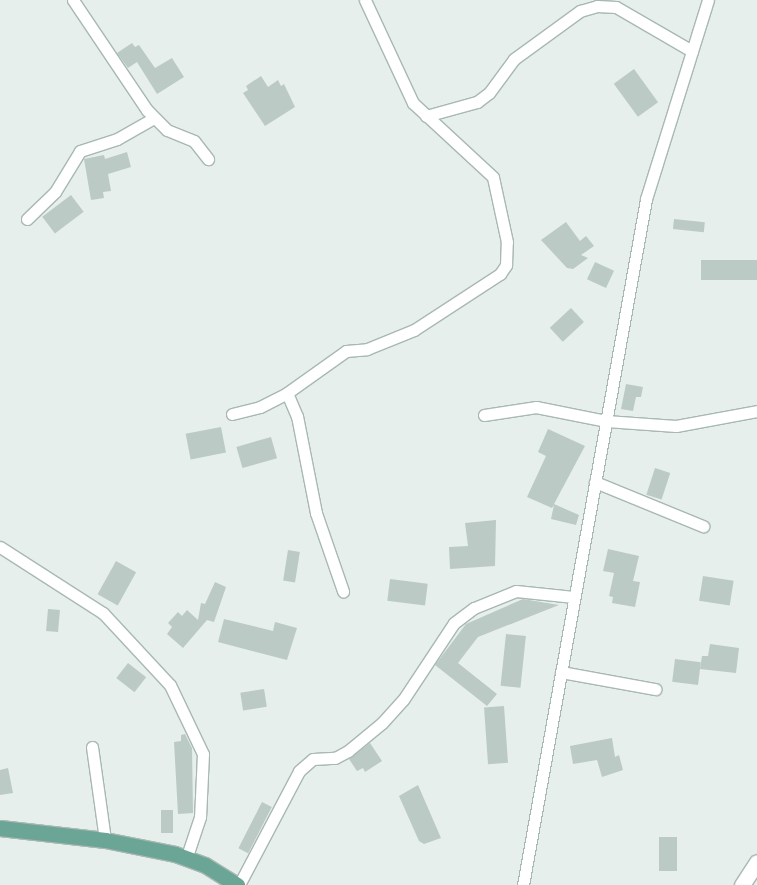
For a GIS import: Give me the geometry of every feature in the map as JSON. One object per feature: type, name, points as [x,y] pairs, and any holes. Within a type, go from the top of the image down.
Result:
[{"type":"main road","points":[[0,828],[106,840],[186,859],[238,885]]},
{"type":"main road","points":[[742,885],[757,862]]},
{"type":"street","points":[[73,0],[154,118],[167,130],[194,141],[208,159]]},
{"type":"street","points":[[232,414],[260,407],[286,393],[338,355],[381,344],[431,320],[500,274],[506,265],[507,242],[493,177],[426,116],[406,92],[380,25],[365,0]]},
{"type":"street","points":[[523,885],[646,199],[708,0]]},
{"type":"street","points":[[426,116],[477,102],[489,93],[514,59],[580,11],[598,6],[616,7],[692,51]]},
{"type":"street","points":[[27,219],[55,192],[80,151],[124,136],[154,118]]},
{"type":"street","points":[[286,393],[297,416],[316,513],[343,591]]},
{"type":"street","points":[[484,415],[536,407],[606,421],[676,426],[757,411]]},
{"type":"street","points":[[595,482],[702,526]]},
{"type":"street","points":[[0,547],[103,613],[170,685],[203,754],[200,817],[186,859]]},
{"type":"street","points":[[238,885],[299,771],[313,759],[335,758],[348,751],[382,723],[403,700],[454,623],[474,608],[516,591],[574,597]]},
{"type":"street","points":[[561,672],[655,689]]},
{"type":"street","points":[[92,747],[106,840]]},
{"type":"building","points":[[132,43],[135,47],[139,45],[155,68],[172,58],[184,77],[157,94],[137,62],[128,68],[117,53]]},
{"type":"building","points":[[634,69],[658,102],[638,117],[614,84]]},
{"type":"building","points":[[261,76],[268,87],[278,80],[281,86],[284,84],[295,107],[265,126],[243,93],[248,90],[246,86]]},
{"type":"building","points":[[127,152],[131,167],[108,174],[111,191],[103,192],[104,198],[91,200],[84,159],[104,155],[105,159]]},
{"type":"building","points":[[71,195],[84,212],[55,233],[42,217]]},
{"type":"building","points":[[674,219],[705,222],[704,232],[673,229]]},
{"type":"building","points":[[566,222],[580,241],[586,236],[594,246],[581,255],[588,258],[573,269],[567,268],[541,240]]},
{"type":"building","points":[[701,260],[757,260],[757,280],[701,280]]},
{"type":"building","points":[[595,262],[614,271],[606,288],[587,279]]},
{"type":"building","points":[[571,308],[584,322],[563,342],[550,328]]},
{"type":"building","points":[[626,384],[643,387],[641,397],[636,397],[633,411],[621,409]]},
{"type":"building","points":[[221,427],[226,453],[191,459],[186,434]]},
{"type":"building","points":[[548,429],[585,446],[554,504],[579,515],[576,525],[551,519],[554,505],[552,508],[527,497],[546,456],[538,452]]},
{"type":"building","points":[[271,437],[277,458],[242,468],[236,447]]},
{"type":"building","points":[[655,468],[670,473],[662,500],[646,495]]},
{"type":"building","points":[[496,520],[495,566],[450,569],[449,547],[468,546],[465,523]]},
{"type":"building","points":[[608,549],[639,556],[633,581],[640,582],[635,607],[612,603],[613,597],[609,596],[614,573],[603,571]]},
{"type":"building","points":[[288,550],[300,552],[295,582],[283,581]]},
{"type":"building","points":[[116,561],[136,572],[118,605],[98,594]]},
{"type":"building","points":[[703,576],[734,581],[730,606],[699,601]]},
{"type":"building","points":[[390,579],[428,584],[425,605],[387,601]]},
{"type":"building","points":[[215,582],[226,587],[214,622],[207,620],[183,648],[167,634],[172,627],[168,623],[178,612],[182,616],[187,610],[198,620],[201,603],[205,604]]},
{"type":"building","points":[[523,599],[559,605],[478,637],[458,663],[497,694],[487,706],[435,665],[466,624]]},
{"type":"building","points":[[48,609],[60,610],[58,632],[46,631]]},
{"type":"building","points":[[224,619],[273,631],[275,622],[297,628],[287,660],[218,642]]},
{"type":"building","points":[[506,634],[526,636],[520,688],[501,686]]},
{"type":"building","points":[[710,644],[739,648],[736,673],[700,669],[702,656],[708,656]]},
{"type":"building","points":[[675,659],[701,662],[698,685],[672,682]]},
{"type":"building","points":[[128,663],[146,677],[134,692],[116,678]]},
{"type":"building","points":[[264,689],[267,707],[243,711],[240,693]]},
{"type":"building","points":[[504,706],[508,763],[488,764],[484,707]]},
{"type":"building","points":[[185,734],[192,748],[193,813],[178,814],[174,742],[181,741],[181,735]]},
{"type":"building","points":[[612,738],[615,757],[619,755],[623,770],[602,777],[597,760],[573,764],[570,746]]},
{"type":"building","points":[[370,743],[382,761],[365,772],[363,768],[357,771],[349,759]]},
{"type":"building","points":[[8,768],[13,793],[0,795],[0,770]]},
{"type":"building","points":[[418,785],[441,838],[424,844],[419,841],[399,796]]},
{"type":"building","points":[[262,802],[272,807],[248,853],[238,848]]},
{"type":"building","points":[[161,810],[173,810],[173,833],[161,833]]},
{"type":"building","points":[[659,837],[677,837],[677,871],[659,871]]}]
